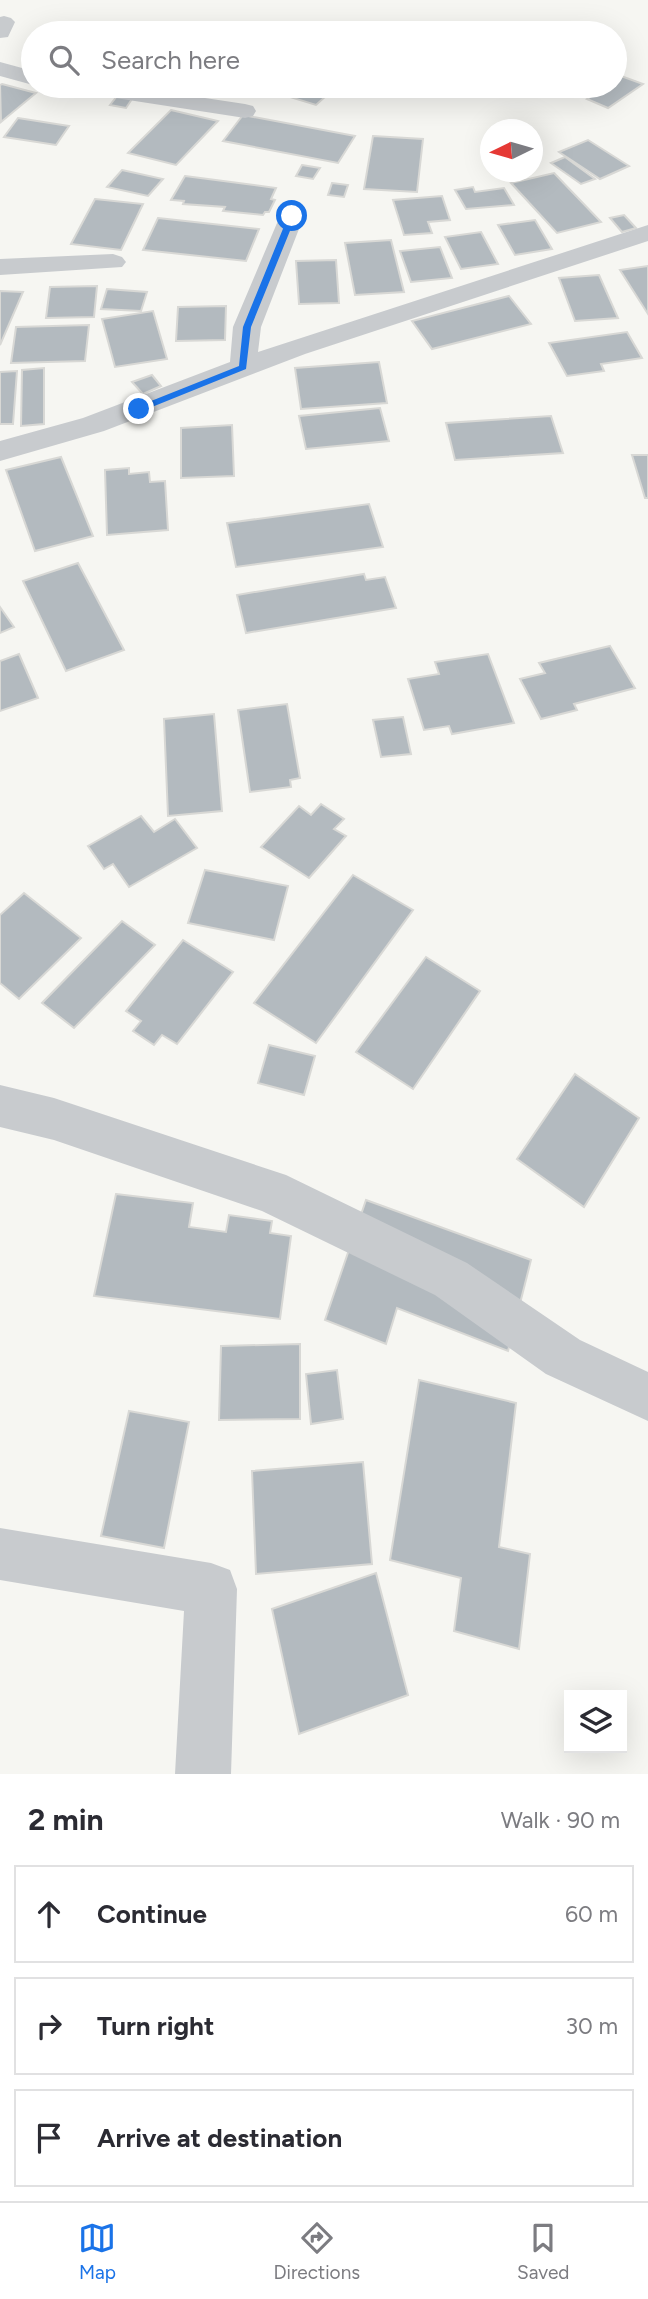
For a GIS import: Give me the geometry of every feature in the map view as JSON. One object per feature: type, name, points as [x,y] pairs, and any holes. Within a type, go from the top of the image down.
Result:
[{"type":"street","points":[[0,69],[21,75]]},
{"type":"street","points":[[161,98],[245,111]]},
{"type":"street","points":[[243,367],[247,327],[292,216]]},
{"type":"street","points":[[0,451],[24,446],[139,409],[243,367],[394,313],[648,233]]},
{"type":"street","points":[[0,267],[113,262]]},
{"type":"street","points":[[0,1106],[54,1119],[270,1191],[450,1279],[564,1357],[648,1396]]},
{"type":"street","points":[[0,1554],[211,1589],[203,1774]]},
{"type":"building","points":[[627,78],[643,84],[627,95]]},
{"type":"building","points":[[0,85],[21,89],[21,98],[30,98],[1,122]]},
{"type":"building","points":[[115,98],[132,99],[126,108],[110,105]]},
{"type":"building","points":[[293,98],[324,98],[316,105]]},
{"type":"building","points":[[589,98],[623,98],[608,108]]},
{"type":"building","points":[[171,110],[218,121],[176,165],[128,153]]},
{"type":"building","points":[[243,115],[355,136],[338,163],[223,141]]},
{"type":"building","points":[[18,118],[69,126],[56,145],[4,137]]},
{"type":"building","points":[[373,136],[423,139],[417,192],[364,189]]},
{"type":"building","points":[[588,140],[629,166],[600,179],[559,152]]},
{"type":"building","points":[[565,157],[595,179],[581,184],[551,163]]},
{"type":"building","points":[[302,165],[320,168],[313,179],[296,176]]},
{"type":"building","points":[[122,170],[163,179],[148,196],[107,187]]},
{"type":"building","points":[[554,173],[601,222],[557,233],[511,183],[543,182],[543,176]]},
{"type":"building","points":[[185,176],[276,188],[271,199],[275,200],[269,212],[263,215],[223,211],[225,207],[183,204],[184,201],[171,200]]},
{"type":"building","points":[[332,183],[348,185],[344,197],[328,195]]},
{"type":"building","points":[[473,187],[475,192],[504,188],[514,205],[466,209],[455,190]]},
{"type":"building","points":[[442,196],[450,220],[428,222],[432,233],[404,235],[393,200]]},
{"type":"building","points":[[95,199],[143,204],[121,250],[71,244]]},
{"type":"building","points":[[624,215],[636,228],[622,232],[610,218]]},
{"type":"building","points":[[158,218],[259,229],[246,261],[143,250]]},
{"type":"building","points":[[535,220],[552,249],[515,255],[498,225]]},
{"type":"building","points":[[481,232],[498,264],[461,269],[445,237]]},
{"type":"building","points":[[391,240],[404,292],[355,295],[345,243]]},
{"type":"building","points":[[440,247],[452,278],[411,282],[400,251]]},
{"type":"building","points":[[336,260],[339,303],[299,304],[296,261]]},
{"type":"building","points":[[648,266],[648,314],[620,270]]},
{"type":"building","points":[[599,275],[618,318],[575,321],[559,278]]},
{"type":"building","points":[[97,286],[94,317],[46,318],[50,287]]},
{"type":"building","points":[[107,289],[147,292],[141,311],[101,309]]},
{"type":"building","points":[[0,291],[23,292],[0,345]]},
{"type":"building","points":[[509,296],[531,324],[432,349],[412,321]]},
{"type":"building","points":[[226,306],[225,340],[176,341],[178,307]]},
{"type":"building","points":[[153,311],[167,359],[115,367],[102,319]]},
{"type":"building","points":[[89,325],[85,361],[11,363],[16,327]]},
{"type":"building","points":[[627,332],[642,358],[601,364],[604,371],[567,376],[549,343]]},
{"type":"building","points":[[379,362],[387,403],[301,409],[295,368]]},
{"type":"building","points":[[44,368],[44,424],[21,426],[22,370]]},
{"type":"building","points":[[17,371],[13,424],[0,424],[0,372]]},
{"type":"building","points":[[152,375],[161,386],[143,394],[132,382]]},
{"type":"building","points":[[380,408],[389,441],[306,449],[299,416]]},
{"type":"building","points":[[551,416],[563,453],[455,460],[446,423]]},
{"type":"building","points":[[232,425],[234,476],[181,478],[181,428]]},
{"type":"building","points":[[632,455],[648,455],[648,498],[645,498]]},
{"type":"building","points":[[61,457],[93,536],[35,551],[6,470]]},
{"type":"building","points":[[129,468],[129,474],[149,472],[150,482],[165,481],[168,530],[107,535],[105,470]]},
{"type":"building","points":[[369,504],[383,547],[236,567],[227,523]]},
{"type":"building","points":[[78,563],[124,650],[66,671],[23,581]]},
{"type":"building","points":[[364,574],[366,580],[385,577],[396,608],[246,633],[237,595]]},
{"type":"building","points":[[0,607],[14,627],[0,633]]},
{"type":"building","points":[[610,646],[635,688],[574,704],[577,710],[541,719],[520,679],[545,673],[539,663]]},
{"type":"building","points":[[19,654],[38,698],[0,711],[0,661]]},
{"type":"building","points":[[488,654],[514,723],[452,734],[449,726],[424,730],[408,679],[439,674],[435,662]]},
{"type":"building","points":[[287,704],[300,778],[290,780],[291,787],[250,792],[238,710]]},
{"type":"building","points":[[214,714],[222,811],[168,816],[164,719]]},
{"type":"building","points":[[403,717],[411,754],[381,757],[373,720]]},
{"type":"building","points":[[321,804],[344,819],[334,829],[346,836],[309,878],[261,847],[299,806],[311,815]]},
{"type":"building","points":[[141,816],[154,832],[175,819],[197,848],[129,887],[113,864],[104,869],[88,846]]},
{"type":"building","points":[[205,870],[288,886],[274,940],[188,923]]},
{"type":"building","points":[[353,875],[413,910],[316,1043],[254,1003]]},
{"type":"building","points":[[24,893],[81,938],[19,999],[0,983],[0,915]]},
{"type":"building","points":[[122,921],[155,945],[74,1028],[42,1003]]},
{"type":"building","points":[[183,940],[233,972],[177,1044],[162,1035],[154,1045],[133,1031],[141,1021],[126,1011]]},
{"type":"building","points":[[426,957],[480,991],[413,1089],[356,1052]]},
{"type":"building","points":[[269,1045],[315,1056],[304,1095],[258,1083]]},
{"type":"building","points":[[575,1074],[639,1118],[584,1207],[517,1159]]},
{"type":"building","points":[[116,1194],[193,1203],[189,1227],[226,1232],[229,1215],[272,1221],[270,1233],[291,1236],[280,1319],[94,1296]]},
{"type":"building","points":[[366,1200],[531,1260],[508,1351],[397,1308],[386,1344],[325,1320]]},
{"type":"building","points":[[300,1344],[300,1419],[219,1420],[221,1346]]},
{"type":"building","points":[[337,1370],[343,1419],[311,1424],[306,1374]]},
{"type":"building","points":[[419,1380],[516,1403],[499,1547],[530,1554],[519,1649],[454,1631],[461,1578],[390,1560]]},
{"type":"building","points":[[129,1411],[189,1422],[164,1548],[101,1536]]},
{"type":"building","points":[[363,1462],[372,1564],[256,1574],[252,1471]]},
{"type":"building","points":[[376,1573],[408,1695],[299,1734],[272,1609]]},
{"type":"route","points":[[139,409],[243,367],[247,327],[292,216]]}]
